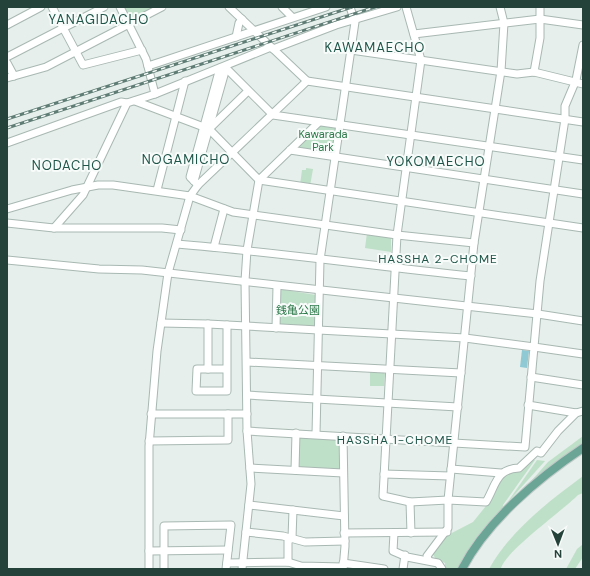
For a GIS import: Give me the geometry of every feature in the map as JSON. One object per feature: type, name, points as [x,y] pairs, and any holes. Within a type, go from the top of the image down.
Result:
[{"type":"main road","points":[[462,569],[470,552],[506,512],[535,486],[583,448]]},
{"type":"street","points":[[7,24],[41,7]]},
{"type":"street","points":[[52,7],[83,65],[142,50]]},
{"type":"street","points":[[7,57],[104,7]]},
{"type":"street","points":[[120,7],[142,50],[148,66],[155,94]]},
{"type":"street","points":[[7,63],[10,77],[46,67],[162,7]]},
{"type":"street","points":[[229,7],[307,81],[583,122]]},
{"type":"street","points":[[282,7],[292,18]]},
{"type":"street","points":[[148,66],[326,7]]},
{"type":"street","points":[[316,434],[320,260],[351,50],[354,20],[350,7]]},
{"type":"street","points":[[7,143],[121,102],[127,103],[135,101],[272,48],[397,7]]},
{"type":"street","points":[[406,7],[421,60],[397,235],[383,496],[410,502],[448,500],[486,502],[501,473],[509,468],[519,468],[537,451]]},
{"type":"street","points":[[428,560],[428,556],[448,528],[448,500],[474,243],[500,71],[504,23],[500,7]]},
{"type":"street","points":[[534,72],[540,38],[540,7]]},
{"type":"street","points":[[236,37],[239,23],[242,19]]},
{"type":"street","points":[[414,34],[540,19],[583,25]]},
{"type":"street","points":[[525,447],[540,281],[565,119],[565,106],[573,83],[576,80],[583,45]]},
{"type":"street","points":[[351,50],[517,74],[534,72],[553,75],[573,83],[583,84]]},
{"type":"street","points":[[224,67],[273,115],[583,160]]},
{"type":"street","points":[[196,183],[190,177],[224,67]]},
{"type":"street","points":[[149,569],[149,441],[161,323],[168,273],[190,196],[196,183],[233,153],[307,81]]},
{"type":"street","points":[[157,190],[186,82]]},
{"type":"street","points":[[206,128],[248,91]]},
{"type":"street","points":[[135,101],[206,128],[259,180],[583,228]]},
{"type":"street","points":[[54,228],[83,195],[127,103]]},
{"type":"street","points":[[242,566],[251,484],[247,431],[248,395],[244,281],[246,250],[259,180],[320,122]]},
{"type":"street","points":[[290,150],[583,194]]},
{"type":"street","points":[[7,209],[88,186],[113,185],[157,190],[190,196],[224,209],[253,215],[397,235],[474,243]]},
{"type":"street","points":[[214,247],[224,209]]},
{"type":"street","points":[[7,224],[54,228],[162,228],[181,230]]},
{"type":"street","points":[[177,244],[246,250],[320,260],[471,276]]},
{"type":"street","points":[[7,260],[168,273],[199,278],[244,281],[319,291],[538,314],[583,321]]},
{"type":"street","points":[[276,328],[277,286]]},
{"type":"street","points":[[161,323],[208,324],[465,338],[583,354]]},
{"type":"street","points":[[208,324],[208,369]]},
{"type":"street","points":[[227,325],[227,369],[227,391],[196,391],[197,369],[227,369]]},
{"type":"street","points":[[247,362],[461,373]]},
{"type":"street","points":[[531,377],[583,385]]},
{"type":"street","points":[[248,395],[458,407]]},
{"type":"street","points":[[528,405],[579,412]]},
{"type":"street","points":[[247,431],[525,447],[532,448],[541,453],[558,431],[579,412]]},
{"type":"street","points":[[151,414],[247,414]]},
{"type":"street","points":[[149,441],[228,440],[228,414]]},
{"type":"street","points":[[295,470],[296,433]]},
{"type":"street","points":[[343,436],[345,541],[343,566]]},
{"type":"street","points":[[250,468],[343,473]]},
{"type":"street","points":[[384,474],[501,473]]},
{"type":"street","points":[[410,502],[411,533]]},
{"type":"street","points":[[249,505],[344,516]]},
{"type":"street","points":[[287,565],[288,542],[292,538],[293,510]]},
{"type":"street","points":[[164,569],[164,526],[231,525],[226,566],[343,566],[384,569]]},
{"type":"street","points":[[246,532],[292,538],[305,542],[345,541]]},
{"type":"street","points":[[344,532],[446,532]]},
{"type":"street","points":[[394,533],[393,551],[407,557],[438,563],[442,569]]},
{"type":"street","points":[[149,551],[228,550]]},
{"type":"street","points":[[403,569],[405,555]]},
{"type":"green space","points":[[123,7],[159,7],[130,20]]},
{"type":"green space","name":"Kawarada Park","points":[[322,125],[336,128],[333,154],[298,148]]},
{"type":"green space","points":[[306,168],[313,169],[310,186],[300,185],[302,170],[306,170]]},
{"type":"green space","points":[[367,233],[391,237],[391,252],[365,248]]},
{"type":"green space","name":"銭亀公園","points":[[279,289],[316,295],[316,327],[277,326]]},
{"type":"green space","points":[[370,371],[383,372],[385,374],[384,386],[370,386]]},
{"type":"green space","points":[[583,436],[583,445],[509,506],[548,462]]},
{"type":"green space","points":[[299,437],[339,438],[341,440],[340,470],[297,468]]},
{"type":"green space","points":[[530,460],[535,460],[503,505],[502,513],[460,569],[445,569],[445,563],[435,558],[433,554],[446,536],[473,522],[490,501],[499,481],[504,475]]},
{"type":"green space","points":[[537,460],[545,461],[507,503]]},
{"type":"green space","points":[[583,476],[583,493],[578,495],[523,542],[505,561],[501,568],[489,569],[519,529]]},
{"type":"green space","points":[[583,544],[583,557],[575,569],[566,569],[577,549]]},
{"type":"water","points":[[522,350],[529,351],[527,368],[520,367]]},
{"type":"railway","points":[[7,119],[352,7]]},
{"type":"railway","points":[[7,128],[375,7]]},
{"type":"district","name":"YANAGIDACHO","points":[[99,19]]},
{"type":"district","name":"KAWAMAECHO","points":[[375,47]]},
{"type":"district","name":"NOGAMICHO","points":[[186,159]]},
{"type":"district","name":"YOKOMAECHO","points":[[436,161]]},
{"type":"district","name":"NODACHO","points":[[67,165]]},
{"type":"district","name":"HASSHA 2-CHOME","points":[[438,259]]},
{"type":"district","name":"HASSHA 1-CHOME","points":[[395,440]]}]
